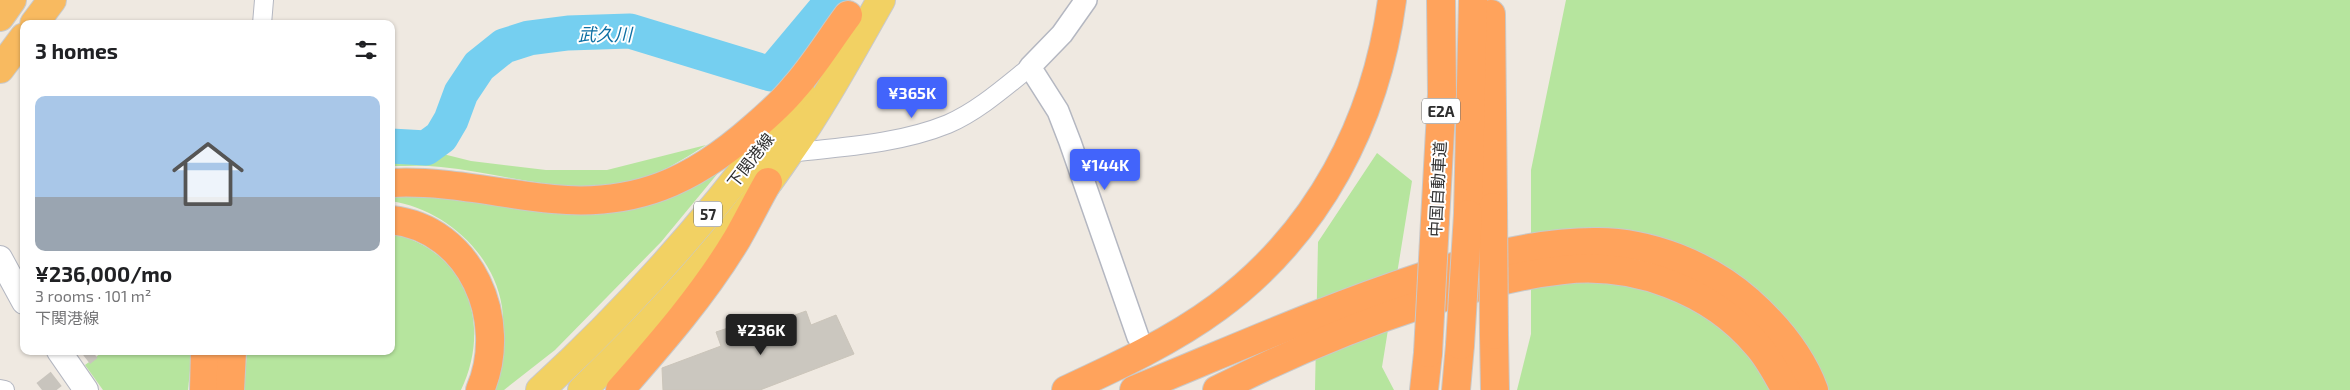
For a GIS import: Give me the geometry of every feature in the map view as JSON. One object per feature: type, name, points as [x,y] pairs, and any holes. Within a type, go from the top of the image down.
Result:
[{"type":"highway","points":[[0,16],[12,0]]},
{"type":"highway","points":[[37,20],[52,0]]},
{"type":"highway","points":[[1066,390],[1130,360],[1218,307],[1254,278],[1284,248],[1334,179],[1367,109],[1379,66],[1392,0]]},
{"type":"highway","name":"中国自動車道","points":[[1424,390],[1428,353],[1442,94],[1441,0]]},
{"type":"highway","name":"中国自動車道","points":[[1456,390],[1464,279],[1481,211],[1473,0]]},
{"type":"highway","points":[[1490,0],[1481,211],[1494,335],[1495,390]]},
{"type":"highway","points":[[395,183],[433,184],[580,201],[627,198],[651,192],[696,171],[764,119],[794,89],[852,7]]},
{"type":"highway","points":[[0,69],[20,43]]},
{"type":"highway","points":[[620,390],[664,340],[707,284],[737,239],[768,182]]},
{"type":"highway","points":[[395,221],[416,225],[432,234],[462,259],[474,276],[483,295],[489,315],[491,337],[490,357],[480,390]]},
{"type":"highway","points":[[1134,390],[1330,309],[1440,271],[1525,248],[1560,243],[1596,242],[1627,245],[1659,252],[1688,262],[1715,276],[1740,294],[1782,335],[1799,359],[1814,390]]},
{"type":"highway","points":[[1217,390],[1343,332],[1461,291],[1528,274],[1565,269],[1601,269],[1636,274],[1667,283],[1695,295],[1719,310],[1757,345],[1786,390]]},
{"type":"highway","points":[[204,390],[205,355]]},
{"type":"highway","points":[[230,390],[232,355]]},
{"type":"main road","name":"下関港線","points":[[582,390],[663,309],[711,255],[768,182],[790,153],[881,0]]},
{"type":"main road","name":"下関港線","points":[[540,390],[639,294],[687,241],[772,133],[814,74],[852,7]]},
{"type":"main road","points":[[0,82],[20,45]]},
{"type":"main road","points":[[0,258],[20,295]]},
{"type":"main road","points":[[62,355],[86,390]]},
{"type":"street","points":[[262,20],[264,0]]},
{"type":"street","points":[[790,153],[912,136],[949,123],[995,95],[1030,67],[1062,34],[1086,0]]},
{"type":"street","points":[[1030,67],[1058,111],[1138,337]]},
{"type":"street","points":[[0,389],[5,390]]},
{"type":"green space","points":[[1566,0],[2350,0],[2350,390],[1517,390],[1531,334],[1531,170]]},
{"type":"green space","points":[[395,141],[428,144],[447,155],[471,161],[546,170],[607,170],[706,145],[648,177],[627,183],[604,186],[580,187],[557,185],[464,170],[423,166],[395,166]]},
{"type":"green space","points":[[1377,153],[1412,181],[1382,367],[1394,390],[1315,390],[1318,242]]},
{"type":"green space","points":[[723,167],[661,242],[555,350],[504,390],[491,390],[500,349],[503,317],[497,287],[489,269],[463,237],[430,213],[395,202],[395,192],[526,207]]},
{"type":"green space","points":[[395,234],[417,242],[438,255],[455,272],[466,293],[473,315],[474,340],[470,365],[461,390],[244,390],[247,355],[395,355]]},
{"type":"green space","points":[[99,355],[192,355],[188,390],[103,390],[85,365]]},
{"type":"building","points":[[806,311],[811,325],[836,315],[854,354],[760,390],[663,390],[662,368],[721,346],[716,332],[728,328],[742,334]]},
{"type":"waterway","name":"武久川","points":[[395,146],[426,148],[441,137],[451,120],[461,93],[479,66],[504,46],[529,38],[568,33],[630,31],[771,74],[833,0]]},
{"type":"tunnel","points":[[42,390],[87,355]]}]
